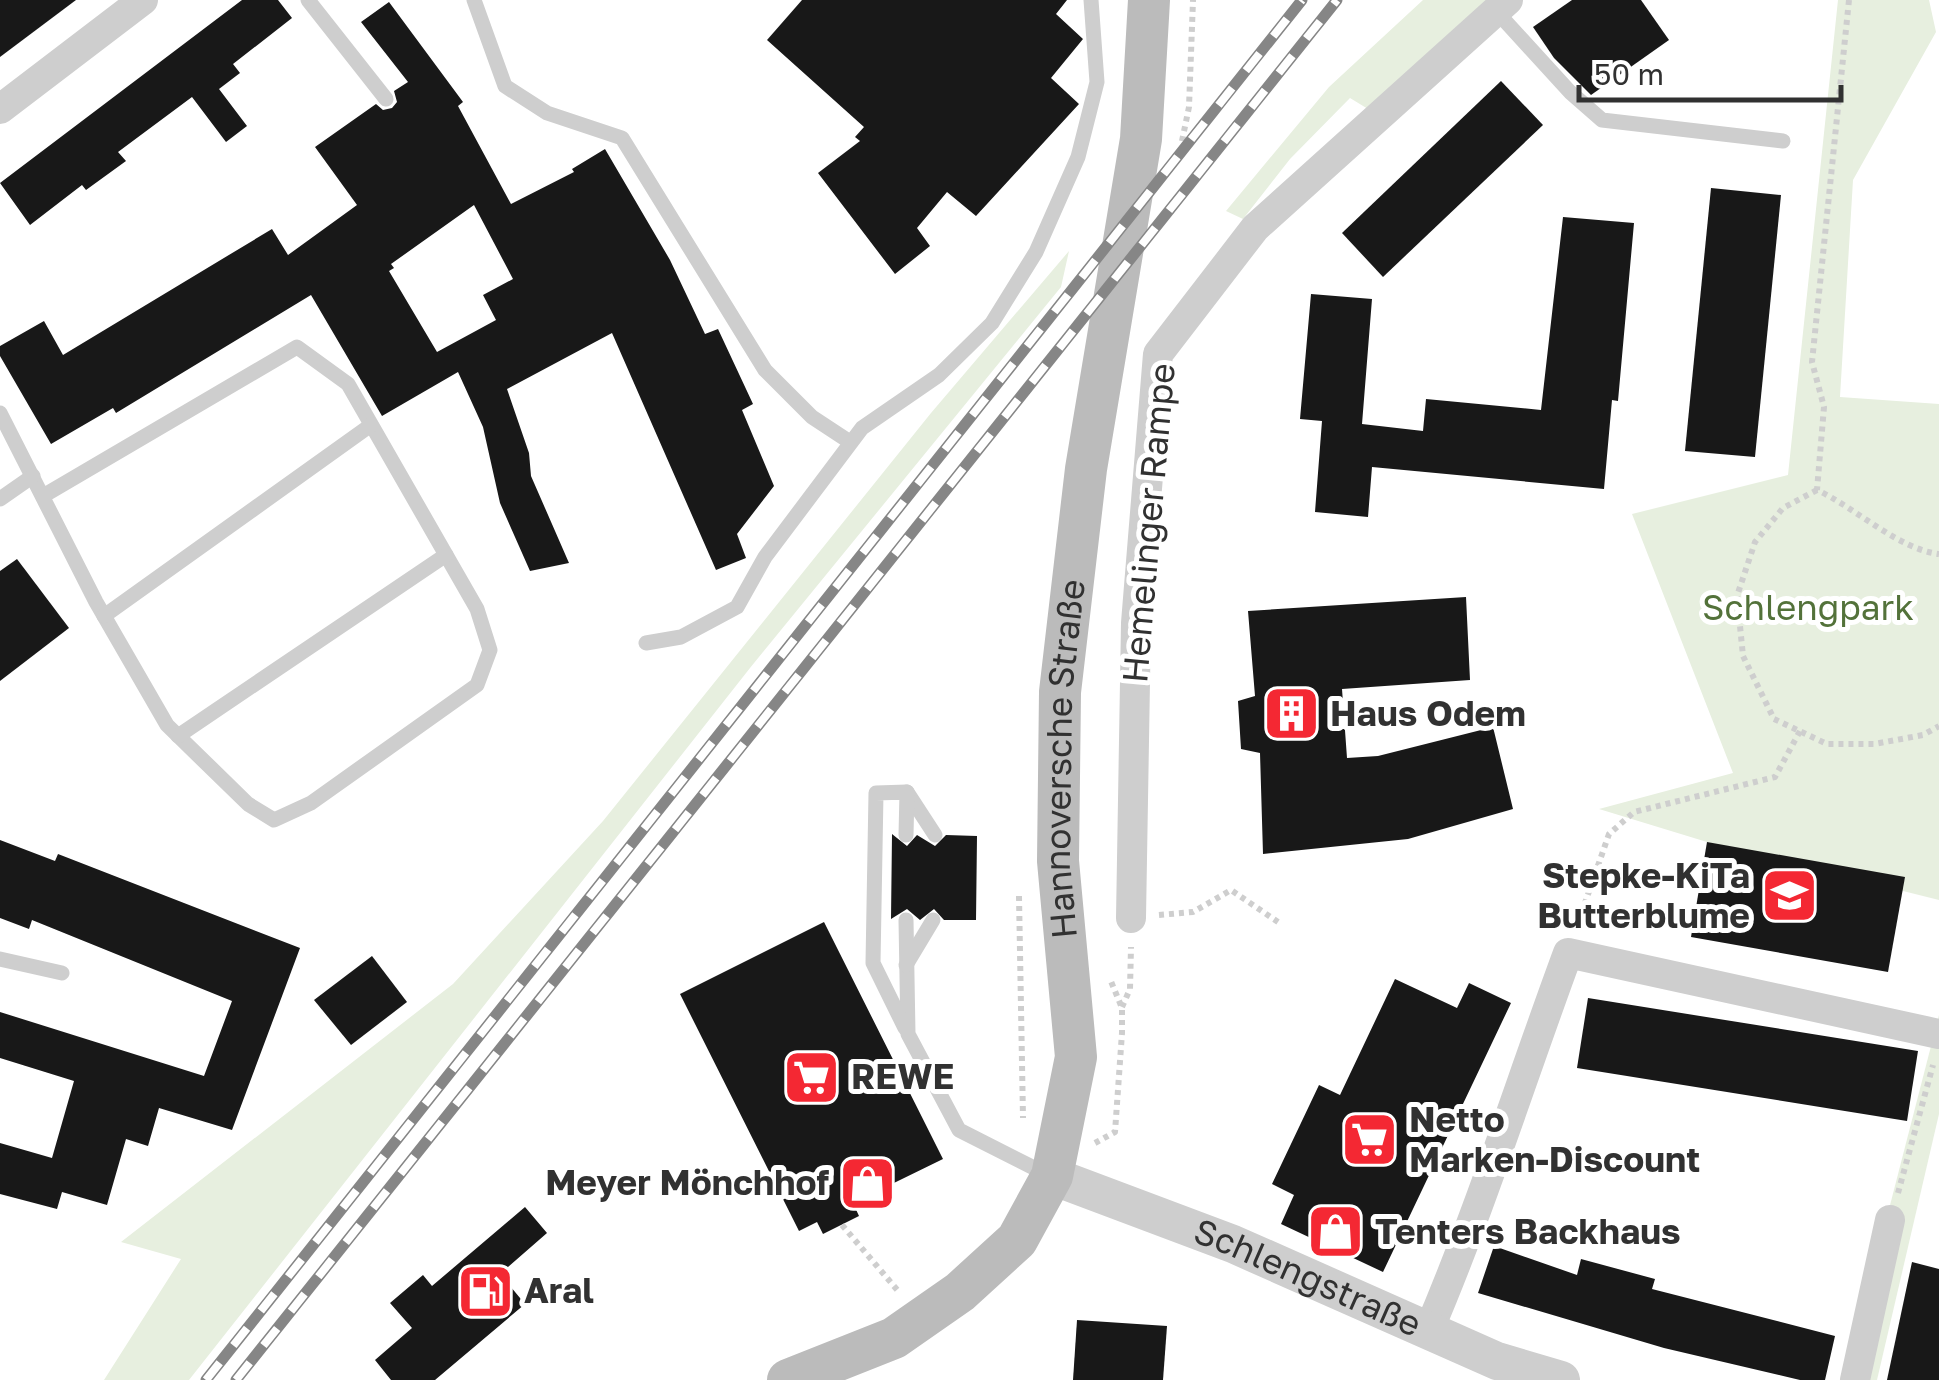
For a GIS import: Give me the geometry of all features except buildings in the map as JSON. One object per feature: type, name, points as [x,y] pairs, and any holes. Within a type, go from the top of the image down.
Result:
[{"type":"main road","name":"Hannoversche Straße","points":[[788,1380],[894,1338],[960,1292],[1017,1240],[1052,1176],[1076,1058],[1058,860],[1060,692],[1086,469],[1141,139],[1149,0]]},
{"type":"street","points":[[0,109],[143,0]]},
{"type":"street","name":"Hemelinger Rampe","points":[[1131,918],[1136,623],[1158,354],[1255,228],[1502,6]]},
{"type":"street","points":[[1428,1332],[1476,1219],[1568,953],[1937,1048]]},
{"type":"street","name":"Schlengstraße","points":[[1052,1176],[1233,1244],[1428,1332],[1492,1370],[1561,1380]]},
{"type":"street","points":[[1855,1380],[1890,1220]]},
{"type":"lane","points":[[308,0],[386,99]]},
{"type":"lane","points":[[474,0],[505,86],[546,113],[622,138],[765,370],[812,416],[850,442]]},
{"type":"lane","points":[[646,643],[682,638],[737,608],[765,556],[862,428],[939,375],[992,324],[1036,252],[1078,157],[1097,82],[1091,0]]},
{"type":"lane","points":[[1502,6],[1570,92],[1602,120],[1782,141]]},
{"type":"lane","points":[[0,412],[104,616],[167,725],[248,804],[274,820],[311,803],[478,685],[490,650],[477,609],[348,384],[297,347],[44,496]]},
{"type":"lane","points":[[104,616],[371,425]]},
{"type":"lane","points":[[0,499],[33,476]]},
{"type":"lane","points":[[178,736],[446,554]]},
{"type":"lane","points":[[906,792],[876,792],[873,963],[959,1130],[1052,1176]]},
{"type":"lane","points":[[906,792],[906,835]]},
{"type":"lane","points":[[906,792],[935,835]]},
{"type":"lane","points":[[906,920],[908,1034]]},
{"type":"lane","points":[[906,965],[933,920]]},
{"type":"lane","points":[[0,959],[62,973]]},
{"type":"path","points":[[1189,107],[1193,0]]},
{"type":"path","points":[[1817,490],[1824,407],[1812,362],[1849,0]]},
{"type":"path","points":[[1817,490],[1853,507],[1891,536],[1939,554]]},
{"type":"path","points":[[1817,490],[1783,508],[1754,542],[1736,596],[1742,656],[1774,719],[1827,744],[1874,744],[1922,735],[1939,726]]},
{"type":"path","points":[[1568,953],[1608,834],[1634,812],[1775,777],[1800,732]]},
{"type":"path","points":[[1122,1008],[1130,989],[1131,918],[1194,912],[1231,890],[1278,922]]},
{"type":"path","points":[[1890,1220],[1937,1048]]},
{"type":"path","points":[[842,1225],[890,1278],[919,1321]]},
{"type":"green space","points":[[1423,0],[1493,0],[1368,109],[1350,98],[1290,159],[1243,219],[1226,211],[1329,87]]},
{"type":"green space","name":"Schlengpark","points":[[1838,0],[1929,0],[1936,32],[1853,180],[1840,397],[1939,404],[1939,900],[1707,842],[1599,809],[1733,773],[1632,514],[1788,475]]},
{"type":"green space","points":[[1069,251],[1061,287],[750,668],[189,1380],[104,1380],[181,1259],[121,1242],[453,984],[603,821],[931,413]]},
{"type":"green space","points":[[1939,1015],[1939,1114],[1877,1380],[1845,1380]]},
{"type":"railway","points":[[206,1380],[1302,0]]},
{"type":"railway","points":[[236,1380],[1337,0]]},
{"type":"place","name":"Haus Odem","points":[[1291,714]]},
{"type":"place","name":"Stepke-KiTa Butterblume","points":[[1789,896]]},
{"type":"place","name":"REWE","points":[[812,1077]]},
{"type":"place","name":"Netto Marken-Discount","points":[[1370,1140]]},
{"type":"place","name":"Meyer Mönchhof","points":[[868,1183]]},
{"type":"place","name":"Tenters Backhaus","points":[[1336,1232]]},
{"type":"place","name":"Aral","points":[[485,1291]]}]
